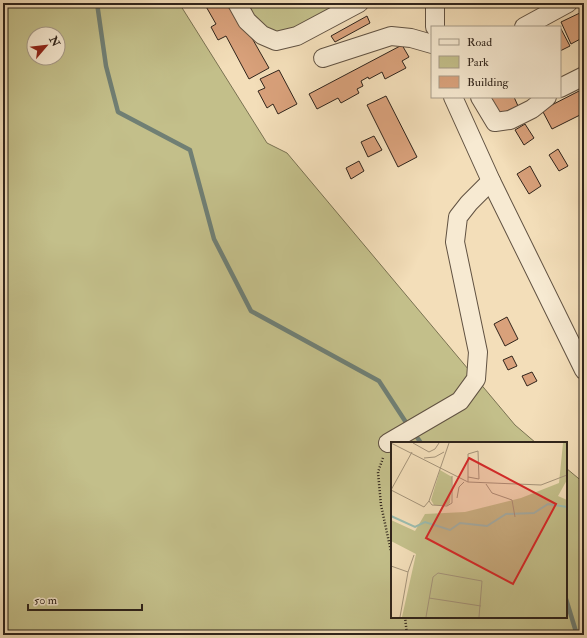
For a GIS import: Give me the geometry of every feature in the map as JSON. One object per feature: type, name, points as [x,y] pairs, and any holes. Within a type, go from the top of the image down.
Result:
[{"type":"street","points":[[237,3],[247,21],[262,35],[276,41],[297,36],[358,3]]},
{"type":"street","points":[[435,3],[435,26]]},
{"type":"street","points":[[526,26],[568,3]]},
{"type":"street","points":[[323,58],[391,36],[411,38],[431,44]]},
{"type":"street","points":[[561,88],[584,76]]},
{"type":"street","points":[[453,98],[491,182],[584,370]]},
{"type":"street","points":[[481,98],[495,122],[510,120],[532,109],[546,98]]},
{"type":"street","points":[[391,442],[460,401],[476,379],[478,352],[455,242],[458,217],[469,203],[491,182]]},
{"type":"path","points":[[388,444],[378,472],[381,505],[391,551]]},
{"type":"path","points":[[405,618],[407,635]]},
{"type":"green space","points":[[3,3],[179,3],[267,143],[287,153],[515,425],[535,442],[391,442],[391,618],[567,618],[567,469],[584,483],[584,635],[3,635]]},
{"type":"green space","points":[[243,3],[348,3],[293,31],[271,34],[254,24]]},
{"type":"building","points":[[204,3],[232,3],[269,68],[249,79],[226,36],[218,40],[211,27],[216,24]]},
{"type":"building","points":[[584,11],[584,37],[571,44],[561,22]]},
{"type":"building","points":[[367,16],[370,23],[335,42],[331,36]]},
{"type":"building","points":[[561,29],[570,46],[561,50]]},
{"type":"building","points":[[402,45],[409,57],[402,61],[406,68],[385,79],[382,72],[369,79],[368,77],[361,81],[363,86],[357,89],[359,93],[341,103],[338,98],[317,109],[309,94]]},
{"type":"building","points":[[279,70],[297,104],[278,114],[273,104],[267,108],[258,91],[265,88],[260,79]]},
{"type":"building","points":[[581,90],[584,97],[584,113],[552,129],[542,110]]},
{"type":"building","points":[[386,96],[417,157],[398,167],[367,105]]},
{"type":"building","points":[[488,98],[514,98],[518,106],[496,116]]},
{"type":"building","points":[[525,124],[534,138],[524,145],[515,130]]},
{"type":"building","points":[[374,136],[382,150],[368,157],[361,142]]},
{"type":"building","points":[[558,149],[568,166],[559,171],[549,155]]},
{"type":"building","points":[[359,161],[364,171],[351,179],[346,168]]},
{"type":"building","points":[[530,166],[541,186],[529,194],[517,174]]},
{"type":"building","points":[[507,317],[518,339],[505,346],[494,324]]},
{"type":"building","points":[[512,356],[517,366],[508,370],[503,360]]},
{"type":"building","points":[[532,372],[537,381],[527,386],[522,376]]},
{"type":"waterway","points":[[97,3],[106,66],[118,112],[190,150],[214,239],[251,311],[379,381],[409,427]]},
{"type":"waterway","points":[[414,433],[420,442]]},
{"type":"waterway","points":[[567,602],[577,635]]}]
